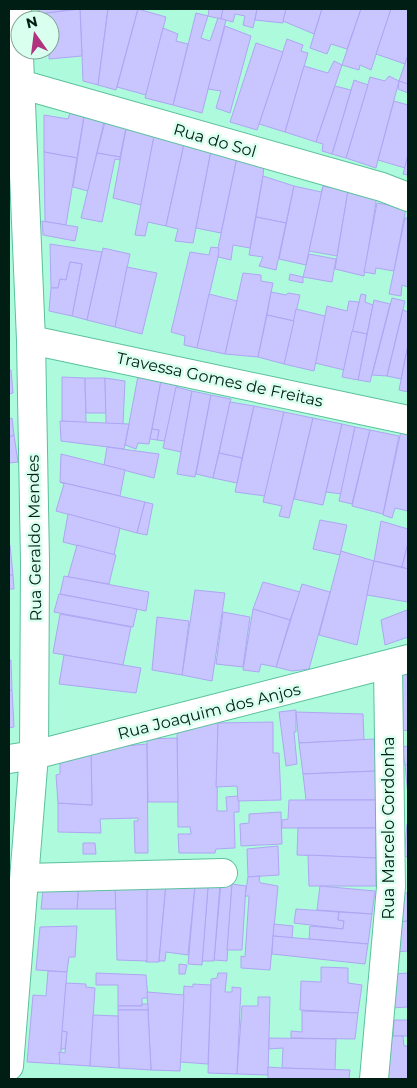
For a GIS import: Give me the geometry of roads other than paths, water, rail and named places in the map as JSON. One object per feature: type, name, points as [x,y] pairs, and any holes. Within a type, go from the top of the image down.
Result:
[{"type":"street","name":"Rua Geraldo Mendes","points":[[9,1066],[25,878],[21,757],[35,561],[31,340],[17,9]]},
{"type":"street","name":"Rua do Sol","points":[[20,84],[382,187],[408,197]]},
{"type":"street","name":"Travessa Gomes de Freitas","points":[[31,340],[408,420]]},
{"type":"street","name":"Rua Joaquim dos Anjos","points":[[21,757],[398,662]]},
{"type":"street","name":"Rua Marcelo Cordonha","points":[[374,1079],[391,887],[398,662]]},
{"type":"street","points":[[25,878],[223,873]]}]
